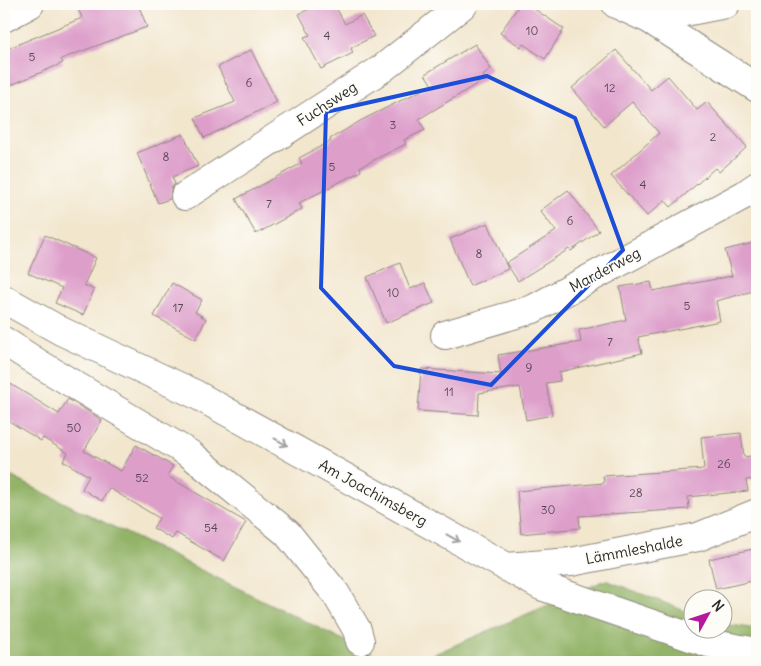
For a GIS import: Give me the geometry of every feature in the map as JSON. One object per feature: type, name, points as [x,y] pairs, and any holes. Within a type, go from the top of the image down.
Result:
[{"type":"street","points":[[4,18],[30,4]]},
{"type":"street","name":"Fuchsweg","points":[[185,196],[383,68],[464,4]]},
{"type":"street","points":[[616,4],[648,19],[757,88]]},
{"type":"street","points":[[648,19],[726,4]]},
{"type":"street","name":"Marderweg","points":[[445,336],[533,309],[744,195],[757,186]]},
{"type":"street","name":"Am Joachimsberg","points":[[4,299],[60,331],[195,394],[541,586],[708,643],[757,652]]},
{"type":"street","points":[[4,341],[38,364],[190,454],[286,532],[336,594],[358,630],[360,641]]},
{"type":"street","name":"Lämmleshalde","points":[[506,567],[570,562],[698,537],[757,513]]},
{"type":"highlighted area","points":[[487,76],[575,118],[623,250],[491,385],[394,366],[321,288],[326,112]]},
{"type":"green space","points":[[4,473],[388,662],[4,662]]},
{"type":"green space","points":[[606,580],[684,610],[684,638],[734,638],[734,626],[757,629],[757,662],[416,662]]},
{"type":"building","points":[[90,4],[138,4],[147,27],[61,59],[63,63],[4,88],[4,50],[82,18],[78,8]]},
{"type":"building","points":[[319,4],[334,4],[345,24],[362,15],[374,36],[351,48],[353,53],[321,69],[304,37],[310,35],[299,14]]},
{"type":"building","points":[[520,4],[527,4],[564,29],[545,59],[523,44],[521,47],[500,33]]},
{"type":"building","points":[[475,44],[491,69],[483,76],[485,79],[419,119],[425,130],[404,140],[406,144],[360,167],[361,171],[299,203],[302,209],[256,234],[236,199],[302,163],[299,158],[331,141],[330,139],[362,120],[432,85],[425,74]]},
{"type":"building","points":[[251,50],[277,102],[204,138],[195,118],[235,102],[218,67]]},
{"type":"building","points":[[616,50],[651,90],[668,76],[697,110],[707,102],[747,147],[719,172],[715,168],[671,207],[665,200],[647,216],[611,176],[659,133],[632,102],[604,126],[572,88]]},
{"type":"building","points":[[183,134],[198,166],[172,177],[175,184],[171,189],[170,199],[158,203],[137,153]]},
{"type":"building","points":[[568,190],[599,231],[571,251],[569,249],[518,281],[506,263],[556,231],[540,211]]},
{"type":"building","points":[[488,223],[508,269],[470,286],[450,239]]},
{"type":"building","points":[[45,235],[96,258],[84,285],[94,290],[83,315],[55,303],[62,288],[28,273]]},
{"type":"building","points":[[757,242],[757,290],[716,301],[720,321],[638,337],[642,353],[559,372],[560,381],[546,383],[552,415],[526,420],[520,387],[479,393],[478,415],[418,411],[421,369],[501,374],[498,355],[581,342],[579,330],[626,320],[620,287],[651,282],[653,291],[732,276],[725,250]]},
{"type":"building","points":[[400,263],[410,289],[425,283],[434,303],[386,323],[367,277]]},
{"type":"building","points":[[172,283],[202,300],[195,312],[206,319],[196,339],[154,316]]},
{"type":"building","points":[[4,380],[59,414],[68,399],[102,420],[84,451],[121,471],[136,445],[173,466],[167,476],[246,522],[224,561],[176,533],[172,539],[153,528],[159,518],[109,488],[102,501],[82,489],[89,476],[63,461],[68,453],[43,438],[41,441],[4,418]]},
{"type":"building","points":[[741,433],[744,457],[757,455],[757,479],[746,480],[748,491],[688,497],[689,509],[579,516],[580,528],[521,534],[517,491],[604,483],[603,476],[704,469],[701,437]]},
{"type":"building","points":[[757,548],[757,580],[716,588],[709,559]]}]
